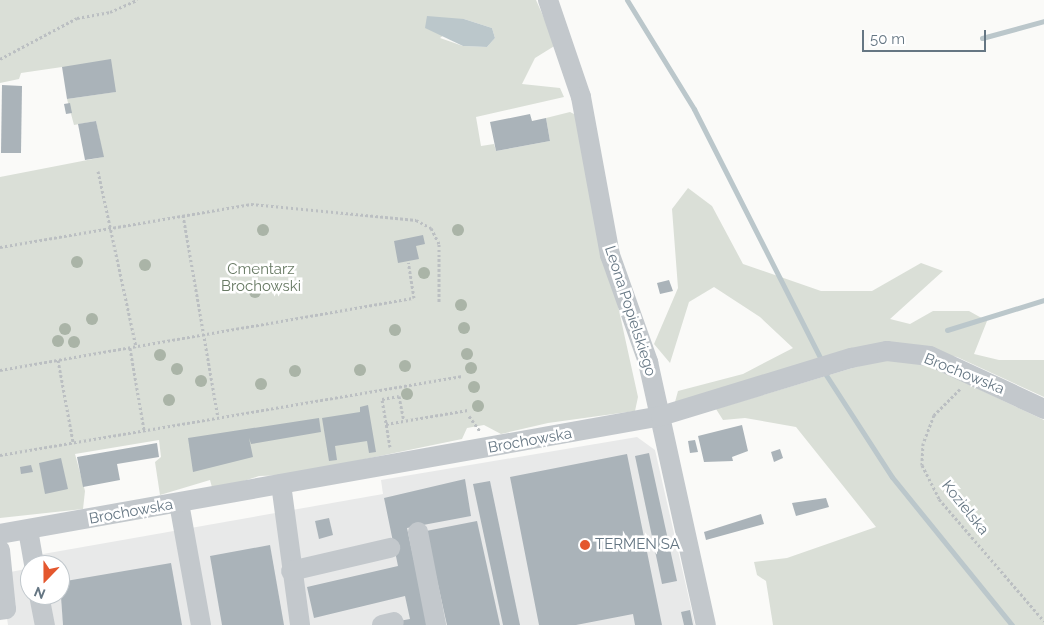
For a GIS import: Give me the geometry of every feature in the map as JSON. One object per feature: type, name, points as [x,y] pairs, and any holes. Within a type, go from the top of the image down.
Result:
[{"type":"street","name":"Leona Popielskiego","points":[[548,0],[581,97],[610,256],[648,362],[706,625]]},
{"type":"street","name":"Brochowska","points":[[0,534],[661,416],[851,358],[887,352],[930,356],[1044,409]]},
{"type":"street","points":[[281,484],[291,571],[300,625]]},
{"type":"street","points":[[179,503],[201,625]]},
{"type":"street","points":[[28,530],[32,555]]},
{"type":"street","points":[[418,532],[436,625]]},
{"type":"street","points":[[291,571],[390,548]]},
{"type":"street","points":[[0,550],[6,609],[0,610]]},
{"type":"street","points":[[41,605],[44,625]]},
{"type":"path","points":[[0,59],[77,18],[110,12],[137,0]]},
{"type":"path","points":[[98,171],[136,347]]},
{"type":"path","points":[[0,247],[250,204],[416,220],[431,228],[439,244],[439,302]]},
{"type":"path","points":[[183,215],[218,417]]},
{"type":"path","points":[[0,370],[414,298],[408,262]]},
{"type":"path","points":[[130,348],[144,430]]},
{"type":"path","points":[[58,360],[73,442]]},
{"type":"path","name":"Kozielska","points":[[971,374],[934,415],[921,455],[939,499],[1044,621]]},
{"type":"path","points":[[0,455],[462,376]]},
{"type":"path","points":[[390,446],[382,399],[399,396],[404,421]]},
{"type":"path","points":[[386,424],[468,410]]},
{"type":"shaded area","points":[[427,16],[464,19],[492,28],[495,38],[487,47],[463,46],[425,28]]},
{"type":"shaded area","points":[[637,437],[655,450],[695,625],[8,625],[0,574],[20,570],[20,605],[70,605],[70,555],[37,555],[383,494],[381,480]]},
{"type":"green space","name":"Cmentarz Brochowski","points":[[0,0],[536,0],[556,45],[535,58],[522,84],[560,88],[564,97],[476,117],[481,146],[494,144],[496,151],[550,141],[546,118],[570,112],[576,115],[638,397],[635,411],[548,423],[501,434],[484,425],[467,428],[462,439],[288,475],[259,476],[213,491],[210,480],[160,495],[155,462],[161,457],[159,440],[75,454],[85,491],[83,509],[0,518],[0,177],[103,157],[96,121],[74,125],[67,99],[115,92],[62,67],[21,73],[19,79],[0,83]],"holes":[[[464,19],[492,28],[495,38],[487,47],[463,46],[440,38]]]},
{"type":"green space","points":[[688,188],[712,206],[743,264],[821,291],[872,291],[921,263],[943,271],[890,319],[910,324],[933,311],[969,311],[987,321],[974,354],[999,360],[1044,360],[1044,397],[957,357],[916,349],[675,402],[678,391],[743,374],[793,348],[760,317],[714,287],[689,302],[670,363],[654,344],[678,288],[672,209]]},
{"type":"green space","points":[[879,360],[924,363],[1044,420],[1044,625],[773,625],[766,581],[757,575],[754,562],[787,558],[876,527],[796,427],[745,418],[723,420],[716,409]]},
{"type":"building","points":[[111,59],[116,92],[67,99],[62,67]]},
{"type":"building","points":[[2,85],[22,86],[21,153],[1,153]]},
{"type":"building","points":[[70,103],[72,113],[66,114],[64,104]]},
{"type":"building","points":[[530,114],[532,121],[546,118],[550,141],[496,151],[490,122]]},
{"type":"building","points":[[96,121],[104,157],[85,160],[78,124]]},
{"type":"building","points":[[423,235],[425,244],[416,246],[419,259],[398,263],[394,241]]},
{"type":"building","points":[[669,280],[673,291],[660,294],[657,283]]},
{"type":"building","points":[[368,405],[376,452],[369,453],[367,441],[335,446],[337,460],[329,461],[322,418],[360,412],[360,407]]},
{"type":"building","points":[[319,418],[321,432],[251,444],[249,438],[253,457],[193,472],[188,438]]},
{"type":"building","points":[[742,425],[748,451],[732,457],[733,461],[704,462],[698,436]]},
{"type":"building","points":[[695,440],[698,452],[690,453],[688,441]]},
{"type":"building","points":[[157,443],[159,457],[117,464],[120,480],[83,487],[77,457]]},
{"type":"building","points":[[780,449],[783,458],[774,462],[771,452]]},
{"type":"building","points":[[649,453],[677,581],[662,584],[635,456]]},
{"type":"building","name":"TERMEN SA","points":[[627,454],[662,625],[635,625],[633,614],[576,625],[539,625],[510,477]]},
{"type":"building","points":[[61,458],[68,489],[45,494],[39,463]]},
{"type":"building","points":[[31,465],[33,472],[21,474],[20,467]]},
{"type":"building","points":[[465,479],[471,516],[407,528],[428,625],[400,625],[399,621],[410,619],[405,596],[314,618],[307,587],[398,566],[384,498]]},
{"type":"building","points":[[490,481],[520,625],[503,625],[473,484]]},
{"type":"building","points":[[826,498],[829,507],[796,516],[792,503]]},
{"type":"building","points":[[761,514],[764,524],[706,540],[704,532]]},
{"type":"building","points":[[329,518],[333,535],[319,539],[315,521]]},
{"type":"building","points":[[477,521],[500,625],[447,625],[426,531]]},
{"type":"building","points":[[270,545],[284,625],[222,625],[210,556]]},
{"type":"building","points":[[171,563],[182,625],[63,625],[62,605],[70,605],[70,580]]},
{"type":"building","points":[[690,610],[693,625],[684,625],[681,612]]},
{"type":"waterway","points":[[627,0],[694,109],[820,357]]},
{"type":"waterway","points":[[982,38],[1044,21]]},
{"type":"waterway","points":[[947,330],[1044,300]]},
{"type":"waterway","points":[[826,375],[892,477],[1012,625]]},
{"type":"place","name":"TERMEN SA","points":[[585,545]]}]
